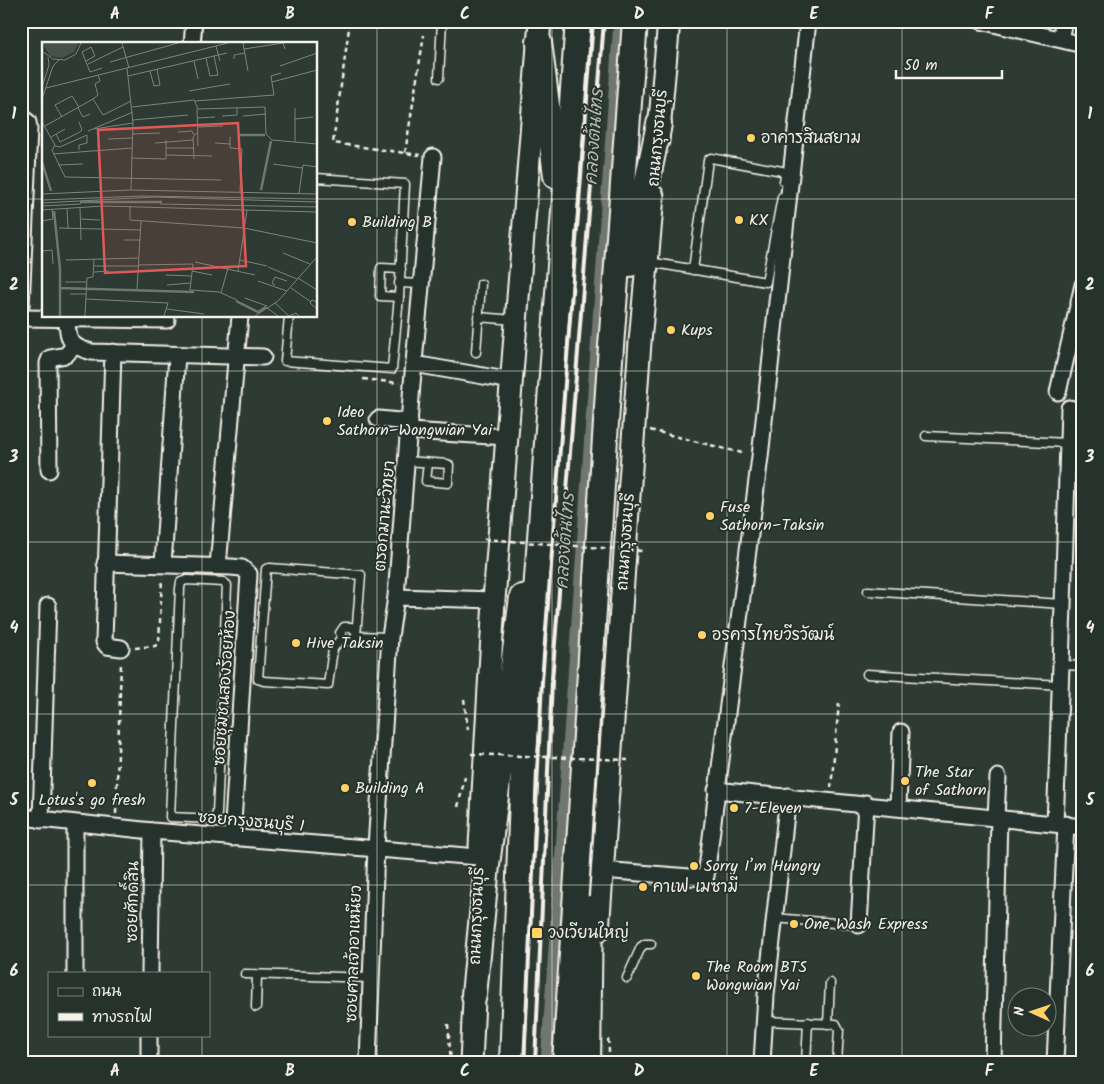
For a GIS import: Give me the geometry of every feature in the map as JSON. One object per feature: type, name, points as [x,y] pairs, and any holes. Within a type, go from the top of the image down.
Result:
[{"type":"main road","points":[[512,1063],[523,769],[578,21]]},
{"type":"main road","name":"ถนนกรุงธนบุรี","points":[[566,1063],[610,360],[635,21]]},
{"type":"main road","name":"ถนนกรุงธนบุรี","points":[[588,1063],[634,426],[668,21]]},
{"type":"main road","points":[[539,32],[563,222]]},
{"type":"main road","name":"ถนนกรุงธนบุรี","points":[[471,1063],[479,857],[494,600],[539,32]]},
{"type":"main road","points":[[610,360],[659,124]]},
{"type":"main road","points":[[474,995],[487,865],[517,625],[544,487]]},
{"type":"main road","points":[[588,1063],[592,774],[589,684]]},
{"type":"street","points":[[192,42],[194,21]]},
{"type":"street","points":[[602,870],[705,877],[760,457],[808,21]]},
{"type":"street","points":[[981,21],[1023,25],[1060,39],[1083,45]]},
{"type":"street","points":[[1060,39],[1064,21]]},
{"type":"street","points":[[21,307],[29,129],[28,122],[23,118]]},
{"type":"street","name":"ตรอกมานะวิทยา","points":[[376,847],[390,637],[396,597],[414,364],[433,157]]},
{"type":"street","points":[[1058,392],[1083,285]]},
{"type":"street","points":[[21,318],[151,318],[167,320]]},
{"type":"street","points":[[218,566],[240,318]]},
{"type":"street","points":[[67,319],[67,331],[74,346],[77,349],[92,352],[263,357]]},
{"type":"street","points":[[49,470],[48,363],[50,358],[66,355],[74,346]]},
{"type":"street","points":[[113,352],[104,642],[107,646],[122,648]]},
{"type":"street","points":[[163,564],[177,354]]},
{"type":"street","points":[[414,364],[512,381]]},
{"type":"street","points":[[1055,1063],[1062,604],[1069,408],[1083,411]]},
{"type":"street","points":[[384,424],[507,438]]},
{"type":"street","name":"ซอยชุมชนสองร้อยห้อง","points":[[106,563],[218,566],[242,568],[249,574],[250,582],[232,838]]},
{"type":"street","points":[[396,597],[494,600]]},
{"type":"street","points":[[41,820],[48,606]]},
{"type":"street","points":[[898,806],[901,732]]},
{"type":"street","points":[[993,1063],[998,776]]},
{"type":"street","points":[[716,790],[898,806],[1083,827]]},
{"type":"street","points":[[762,1063],[774,918],[788,796]]},
{"type":"street","points":[[859,925],[866,803]]},
{"type":"street","name":"ซอยกรุงธนบุรี 1","points":[[21,817],[169,833],[376,847],[479,857]]},
{"type":"street","points":[[75,824],[75,972]]},
{"type":"street","name":"ซอยศักดิ์สิน","points":[[150,972],[152,831]]},
{"type":"street","name":"ซอยศาลเจ้าอาเหนียว","points":[[368,1063],[376,847]]},
{"type":"street","points":[[149,1036],[149,1063]]},
{"type":"lane","points":[[439,78],[442,21]]},
{"type":"lane","points":[[647,261],[692,270],[766,282],[785,176],[782,171],[711,158],[708,160],[692,270]]},
{"type":"lane","points":[[289,318],[285,361],[392,368],[400,284],[405,184],[318,178]]},
{"type":"lane","points":[[399,297],[380,296],[382,268],[401,269]]},
{"type":"lane","points":[[400,284],[421,284]]},
{"type":"lane","points":[[476,352],[480,284]]},
{"type":"lane","points":[[478,317],[516,320]]},
{"type":"lane","points":[[926,436],[1068,444]]},
{"type":"lane","points":[[407,461],[428,463]]},
{"type":"lane","points":[[341,638],[348,642],[353,640],[355,633],[361,575],[266,569],[258,679],[328,685],[333,649],[341,638],[340,633],[344,627],[351,627],[355,633],[390,637]]},
{"type":"lane","points":[[169,833],[181,583],[187,580],[224,582],[227,586],[217,816],[211,819],[170,817]]},
{"type":"lane","points":[[868,591],[1062,604]]},
{"type":"lane","points":[[1062,665],[1083,666]]},
{"type":"lane","points":[[867,674],[1062,685]]},
{"type":"lane","points":[[774,918],[859,925]]},
{"type":"lane","points":[[627,978],[641,947],[645,944],[651,944]]},
{"type":"lane","points":[[245,974],[371,978]]},
{"type":"lane","points":[[256,1007],[257,974]]},
{"type":"lane","points":[[828,1024],[830,983]]},
{"type":"lane","points":[[764,1021],[808,1022],[838,1026],[837,1063]]},
{"type":"lane","points":[[806,1063],[808,1022]]},
{"type":"path","points":[[350,21],[333,143],[433,157]]},
{"type":"path","points":[[405,153],[424,35]]},
{"type":"path","points":[[634,426],[760,457]]},
{"type":"path","points":[[484,539],[643,551]]},
{"type":"path","points":[[116,828],[122,648],[155,646],[159,642],[163,564]]},
{"type":"path","points":[[464,699],[469,736]]},
{"type":"path","points":[[830,800],[839,703]]},
{"type":"path","points":[[469,763],[470,745]]},
{"type":"path","points":[[471,754],[628,760]]},
{"type":"path","points":[[458,807],[466,772]]},
{"type":"path","points":[[448,1024],[451,1063]]},
{"type":"path","points":[[608,1036],[610,1063]]},
{"type":"waterway","name":"คลองต้นไทร","points":[[548,1063],[621,21]]},
{"type":"railway","points":[[524,1063],[542,681],[593,21]]},
{"type":"railway","points":[[535,1063],[552,681],[604,21]]},
{"type":"place","name":"อาคารสินสยาม","points":[[751,138]]},
{"type":"place","name":"KX","points":[[739,220]]},
{"type":"place","name":"Building B","points":[[352,222]]},
{"type":"place","name":"Kups","points":[[671,330]]},
{"type":"place","name":"Ideo Sathorn–Wongwian Yai","points":[[327,421]]},
{"type":"place","name":"Fuse Sathorn–Taksin","points":[[710,516]]},
{"type":"place","name":"อรคารไทยวีรวัฒน์","points":[[702,635]]},
{"type":"place","name":"Hive Taksin","points":[[296,643]]},
{"type":"place","name":"The Star of Sathorn","points":[[905,781]]},
{"type":"place","name":"Lotus's go fresh","points":[[92,783]]},
{"type":"place","name":"Building A","points":[[345,788]]},
{"type":"place","name":"7-Eleven","points":[[734,808]]},
{"type":"place","name":"Sorry I’m Hungry","points":[[694,866]]},
{"type":"place","name":"คาเฟ เมซามี","points":[[643,887]]},
{"type":"place","name":"One Wash Express","points":[[794,924]]},
{"type":"place","name":"วงเวียนใหญ่","points":[[537,933]]},
{"type":"place","name":"The Room BTS Wongwian Yai","points":[[696,976]]}]
